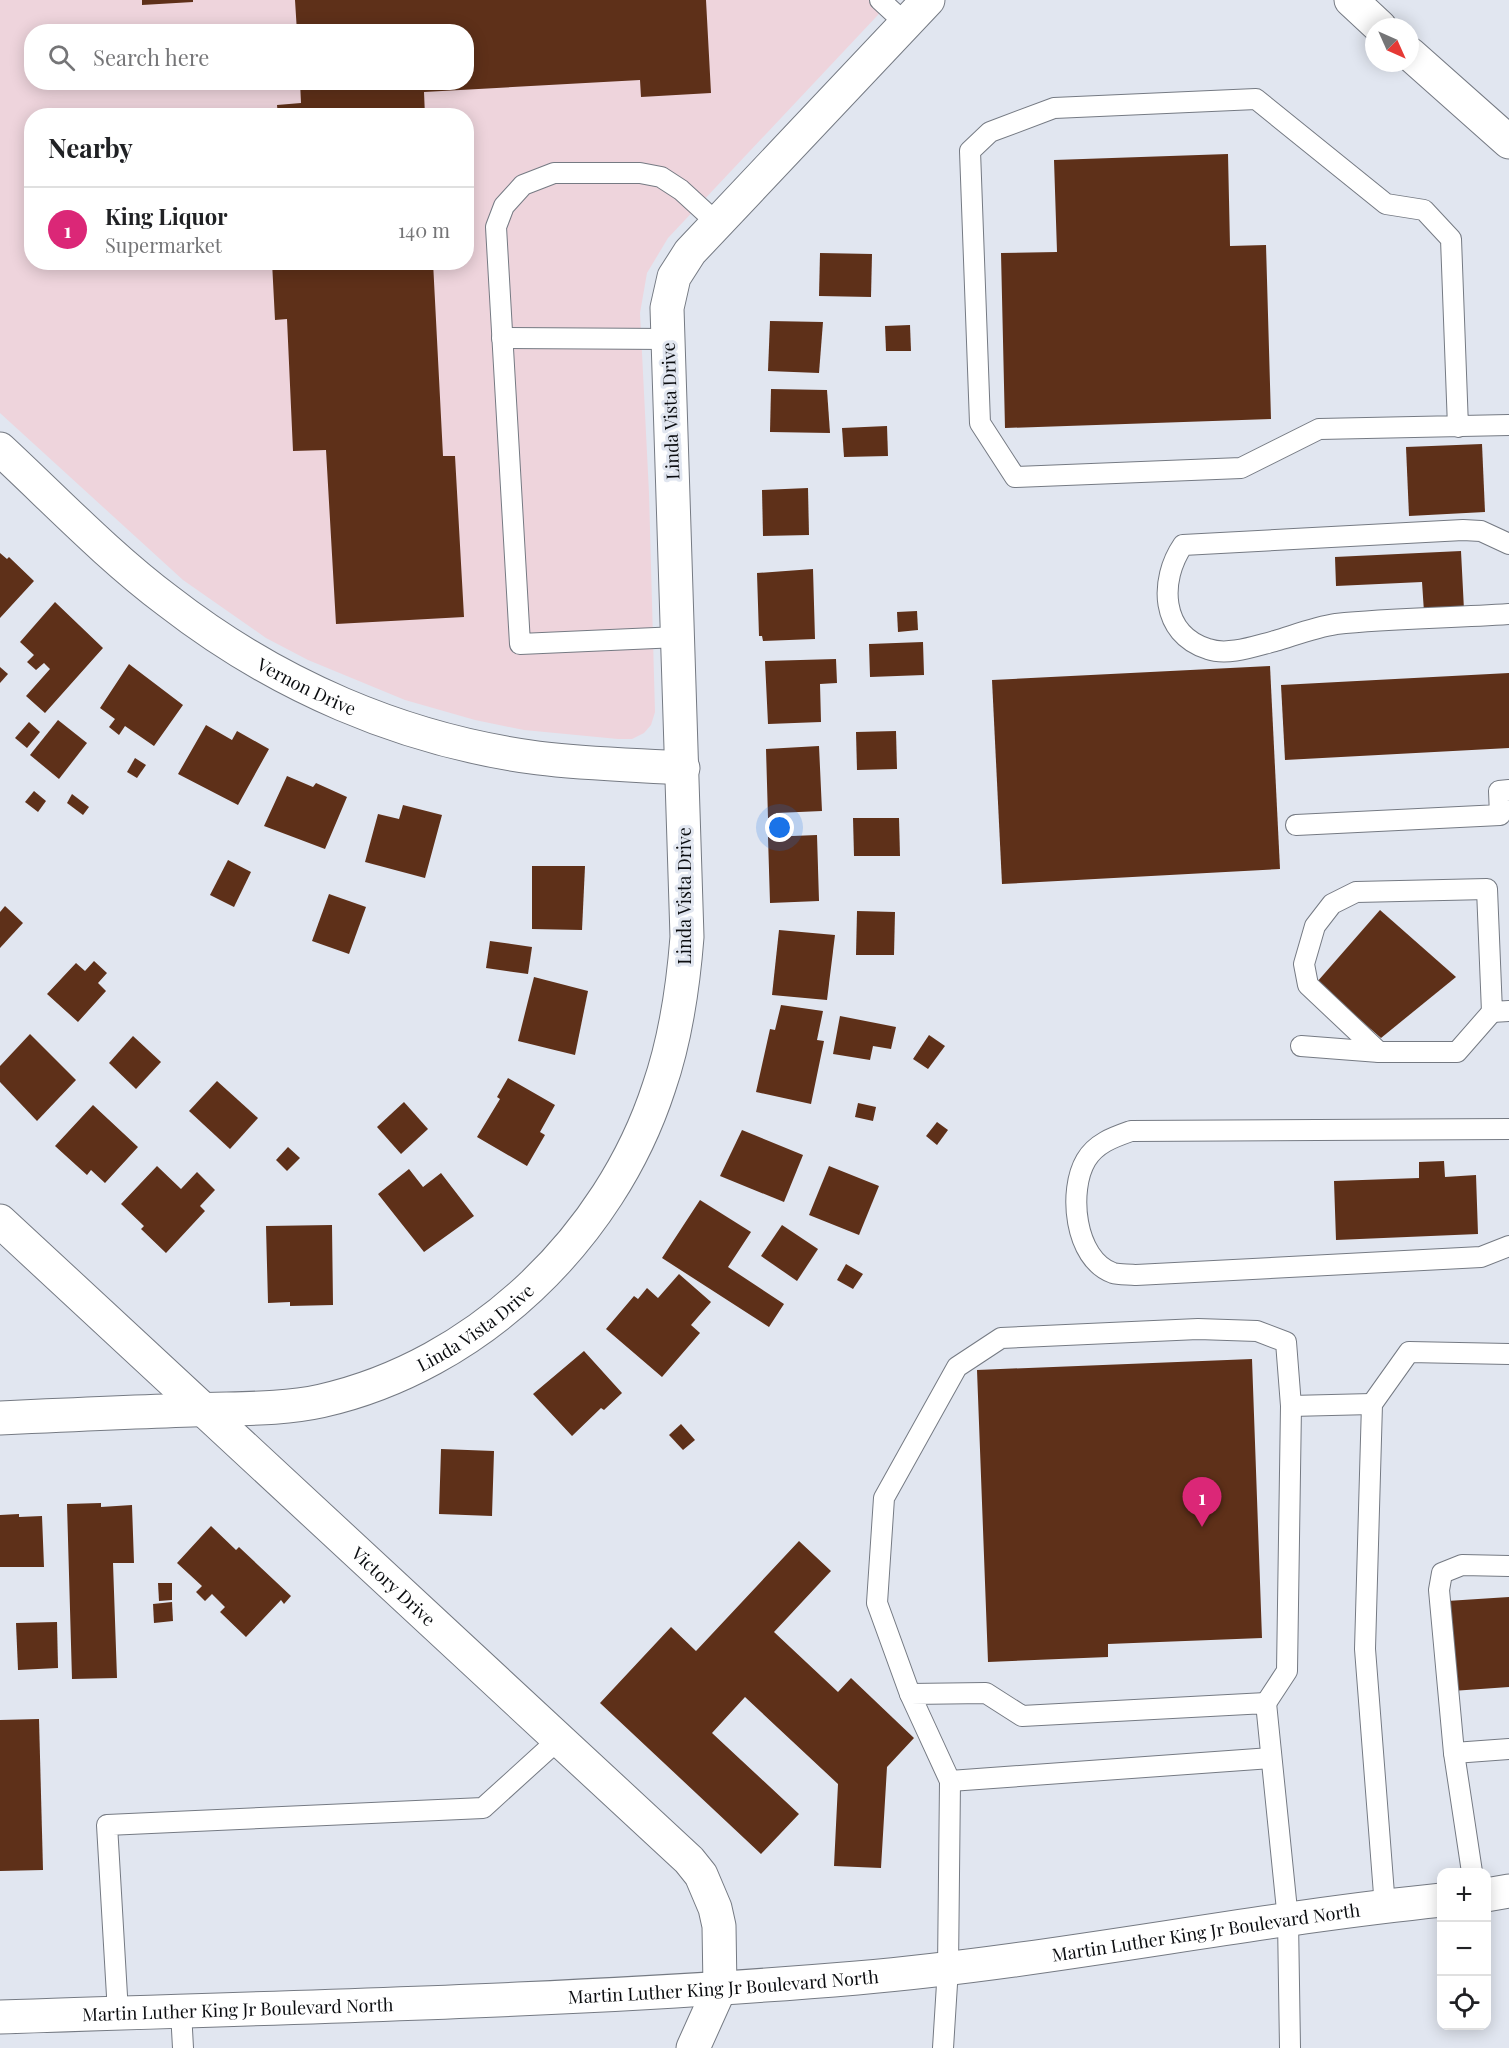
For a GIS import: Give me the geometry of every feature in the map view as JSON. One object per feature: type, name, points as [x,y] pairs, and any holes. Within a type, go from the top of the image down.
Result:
[{"type":"street","name":"Linda Vista Drive","points":[[0,1418],[304,1404],[345,1395],[405,1372],[450,1348],[508,1306],[547,1270],[585,1226],[609,1192],[641,1133],[659,1089],[676,1027],[687,937],[667,308],[674,277],[690,252],[928,0]]},
{"type":"street","points":[[1351,0],[1370,18]]},
{"type":"street","points":[[1419,62],[1509,142]]},
{"type":"street","name":"Vernon Drive","points":[[0,449],[165,599],[223,641],[303,687],[382,720],[474,747],[574,762],[683,768]]},
{"type":"street","name":"Victory Drive","points":[[0,1221],[689,1860],[701,1875],[716,1908],[719,1926],[720,1988]]},
{"type":"street","points":[[1491,1894],[1509,1891]]},
{"type":"street","name":"Martin Luther King Jr Boulevard North","points":[[0,2018],[561,1999],[720,1988],[948,1968],[1437,1901]]},
{"type":"street","points":[[693,2048],[720,1988]]},
{"type":"lane","points":[[880,0],[906,24]]},
{"type":"lane","points":[[1458,426],[1451,239],[1424,210],[1386,204],[1256,99],[1054,108],[990,132],[970,151],[980,423],[1015,477],[1241,468],[1319,429],[1509,425]]},
{"type":"lane","points":[[678,638],[520,644],[496,227],[504,206],[523,185],[554,173],[661,177],[681,190],[717,223]]},
{"type":"lane","points":[[502,338],[668,339]]},
{"type":"lane","points":[[1509,544],[1481,531],[1463,530],[1183,545],[1172,560],[1166,589],[1168,615],[1187,638],[1209,650],[1241,650],[1334,625],[1509,614]]},
{"type":"lane","points":[[1296,825],[1500,815],[1499,791],[1509,790]]},
{"type":"lane","points":[[1301,1046],[1379,1052],[1458,1052],[1500,1011],[1487,889],[1356,892],[1332,904],[1315,926],[1304,964],[1308,985],[1379,1052]]},
{"type":"lane","points":[[1508,1132],[1131,1131],[1107,1139],[1086,1158],[1075,1184],[1081,1238],[1094,1260],[1113,1273],[1136,1275],[1481,1257],[1509,1246]]},
{"type":"lane","points":[[943,2048],[948,1968],[950,1781],[910,1694],[877,1603],[884,1498],[957,1367],[1001,1338],[1198,1329],[1257,1331],[1286,1342],[1291,1406],[1287,1671],[1266,1703],[1288,1920],[1290,2048]]},
{"type":"lane","points":[[1385,1907],[1365,1649],[1372,1404],[1409,1352],[1509,1354]]},
{"type":"lane","points":[[1291,1406],[1372,1404]]},
{"type":"lane","points":[[1471,1868],[1454,1753],[1439,1590],[1442,1573],[1462,1565],[1509,1566]]},
{"type":"lane","points":[[910,1694],[986,1693],[1022,1716],[1266,1703]]},
{"type":"lane","points":[[118,2013],[107,1825],[483,1808],[559,1739]]},
{"type":"lane","points":[[1454,1753],[1509,1749]]},
{"type":"lane","points":[[950,1781],[1271,1758]]},
{"type":"lane","points":[[181,2011],[183,2048]]},
{"type":"shaded area","points":[[0,0],[892,0],[668,238],[647,273],[640,313],[649,493],[655,712],[651,725],[644,733],[632,739],[618,739],[524,730],[475,720],[405,700],[308,660],[266,638],[183,580],[0,413]]},
{"type":"building","points":[[142,0],[193,0],[193,2],[142,5]]},
{"type":"building","points":[[295,0],[706,0],[711,93],[641,97],[640,80],[474,89],[474,24],[296,24]]},
{"type":"building","points":[[300,90],[460,90],[424,92],[425,108],[277,108],[277,105],[301,103]]},
{"type":"building","points":[[1228,154],[1230,246],[1266,245],[1271,419],[1005,428],[1001,253],[1057,252],[1054,160]]},
{"type":"building","points":[[820,253],[872,254],[871,297],[819,296]]},
{"type":"building","points":[[272,270],[433,270],[443,456],[455,456],[464,617],[336,624],[326,450],[293,451],[287,319],[275,320]]},
{"type":"building","points":[[770,321],[823,322],[819,373],[768,371]]},
{"type":"building","points":[[910,325],[911,351],[886,351],[885,326]]},
{"type":"building","points":[[771,389],[827,390],[830,433],[770,432]]},
{"type":"building","points":[[887,426],[888,456],[844,457],[842,428]]},
{"type":"building","points":[[1482,444],[1485,512],[1409,516],[1406,447]]},
{"type":"building","points":[[808,488],[809,535],[763,536],[762,490]]},
{"type":"building","points":[[1461,551],[1464,610],[1424,612],[1422,582],[1336,586],[1335,557]]},
{"type":"building","points":[[0,553],[7,559],[9,557],[34,581],[0,618]]},
{"type":"building","points":[[813,569],[815,639],[763,641],[762,636],[759,636],[757,573]]},
{"type":"building","points":[[55,602],[103,648],[45,713],[26,696],[50,669],[44,663],[36,670],[27,662],[34,655],[20,642]]},
{"type":"building","points":[[917,611],[918,630],[898,632],[897,612]]},
{"type":"building","points":[[923,642],[924,675],[870,677],[869,644]]},
{"type":"building","points":[[836,659],[837,683],[820,684],[821,722],[768,724],[765,661]]},
{"type":"building","points":[[129,664],[183,705],[154,746],[125,726],[119,735],[109,727],[115,719],[100,708]]},
{"type":"building","points":[[1270,666],[1280,869],[1002,884],[992,680]]},
{"type":"building","points":[[0,667],[8,674],[0,683]]},
{"type":"building","points":[[1509,673],[1509,748],[1285,760],[1281,685]]},
{"type":"building","points":[[58,720],[87,743],[59,779],[30,755]]},
{"type":"building","points":[[29,722],[40,732],[27,748],[15,738]]},
{"type":"building","points":[[206,725],[232,740],[237,731],[269,749],[238,805],[178,774]]},
{"type":"building","points":[[896,731],[897,769],[857,770],[856,732]]},
{"type":"building","points":[[819,746],[822,811],[776,813],[776,818],[768,818],[766,749]]},
{"type":"building","points":[[135,758],[146,765],[137,778],[127,772]]},
{"type":"building","points":[[287,776],[313,787],[316,783],[347,797],[325,849],[264,826]]},
{"type":"building","points":[[34,791],[46,801],[38,812],[25,802]]},
{"type":"building","points":[[72,794],[89,807],[83,815],[67,803]]},
{"type":"building","points":[[403,805],[442,815],[425,878],[365,862],[378,814],[399,819]]},
{"type":"building","points":[[853,818],[899,818],[900,856],[854,856]]},
{"type":"building","points":[[817,835],[819,901],[770,903],[768,837]]},
{"type":"building","points":[[228,860],[251,872],[234,907],[210,895]]},
{"type":"building","points":[[532,866],[585,866],[582,930],[532,929]]},
{"type":"building","points":[[329,894],[366,907],[349,954],[312,941]]},
{"type":"building","points":[[5,906],[23,923],[0,948],[0,912]]},
{"type":"building","points":[[1380,910],[1456,977],[1381,1038],[1317,982]]},
{"type":"building","points":[[857,911],[895,912],[894,955],[856,955]]},
{"type":"building","points":[[779,930],[835,935],[827,1000],[772,995]]},
{"type":"building","points":[[490,941],[532,947],[528,974],[486,968]]},
{"type":"building","points":[[94,961],[107,973],[98,983],[106,991],[78,1022],[47,994],[76,963],[85,971]]},
{"type":"building","points":[[534,977],[588,991],[575,1055],[518,1041]]},
{"type":"building","points":[[781,1005],[823,1011],[817,1040],[824,1041],[811,1104],[756,1092],[770,1029],[775,1030]]},
{"type":"building","points":[[840,1016],[896,1027],[891,1049],[873,1046],[870,1060],[833,1054]]},
{"type":"building","points":[[30,1034],[76,1080],[37,1121],[0,1082],[0,1066]]},
{"type":"building","points":[[929,1035],[945,1046],[928,1069],[913,1059]]},
{"type":"building","points":[[133,1036],[161,1062],[136,1089],[109,1063]]},
{"type":"building","points":[[508,1078],[555,1105],[540,1132],[545,1135],[527,1166],[477,1137],[500,1099],[497,1097]]},
{"type":"building","points":[[217,1081],[258,1118],[230,1149],[189,1111]]},
{"type":"building","points":[[404,1102],[428,1129],[401,1154],[377,1127]]},
{"type":"building","points":[[858,1103],[876,1107],[873,1121],[855,1117]]},
{"type":"building","points":[[93,1105],[138,1147],[105,1183],[91,1170],[87,1175],[55,1146]]},
{"type":"building","points":[[937,1122],[948,1130],[937,1145],[926,1136]]},
{"type":"building","points":[[742,1130],[803,1155],[784,1202],[720,1176]]},
{"type":"building","points":[[288,1147],[300,1158],[287,1171],[276,1160]]},
{"type":"building","points":[[1444,1161],[1445,1177],[1476,1175],[1478,1234],[1336,1240],[1334,1181],[1419,1178],[1419,1162]]},
{"type":"building","points":[[157,1166],[181,1189],[197,1172],[215,1190],[200,1206],[205,1211],[166,1253],[141,1229],[144,1226],[121,1204]]},
{"type":"building","points":[[829,1166],[879,1186],[859,1235],[809,1215]]},
{"type":"building","points":[[409,1169],[423,1187],[441,1173],[474,1216],[424,1252],[378,1194]]},
{"type":"building","points":[[700,1200],[751,1232],[728,1267],[784,1304],[769,1327],[662,1258]]},
{"type":"building","points":[[332,1225],[333,1305],[290,1306],[290,1302],[268,1303],[266,1226]]},
{"type":"building","points":[[782,1225],[818,1249],[797,1281],[761,1256]]},
{"type":"building","points":[[846,1264],[863,1274],[853,1289],[837,1280]]},
{"type":"building","points":[[679,1274],[711,1302],[691,1325],[700,1333],[662,1377],[606,1329],[634,1296],[638,1299],[647,1288],[658,1298]]},
{"type":"building","points":[[584,1351],[622,1393],[604,1410],[601,1408],[572,1436],[533,1394]]},
{"type":"building","points":[[1252,1359],[1262,1638],[1108,1644],[1108,1657],[988,1662],[977,1370]]},
{"type":"building","points":[[681,1424],[695,1440],[683,1450],[669,1435]]},
{"type":"building","points":[[441,1449],[494,1451],[492,1516],[439,1514]]},
{"type":"building","points":[[101,1503],[101,1507],[132,1505],[134,1563],[113,1563],[117,1678],[72,1679],[67,1504]]},
{"type":"building","points":[[19,1514],[19,1517],[42,1516],[44,1567],[0,1567],[0,1515]]},
{"type":"building","points":[[211,1526],[236,1550],[239,1547],[291,1596],[284,1604],[281,1600],[246,1637],[220,1612],[225,1607],[212,1594],[205,1601],[196,1592],[202,1586],[177,1563]]},
{"type":"building","points":[[799,1541],[831,1571],[774,1632],[838,1692],[851,1678],[914,1738],[887,1767],[881,1868],[834,1866],[838,1784],[745,1697],[712,1733],[799,1814],[761,1854],[600,1703],[671,1627],[696,1651]]},
{"type":"building","points":[[158,1583],[172,1583],[172,1600],[159,1601]]},
{"type":"building","points":[[1509,1597],[1509,1687],[1452,1691],[1447,1601]]},
{"type":"building","points":[[172,1602],[173,1621],[154,1623],[153,1604]]},
{"type":"building","points":[[57,1622],[58,1668],[18,1670],[16,1623]]},
{"type":"building","points":[[39,1719],[43,1870],[0,1871],[0,1720]]},
{"type":"place","name":"King Liquor","points":[[1202,1527]]}]
